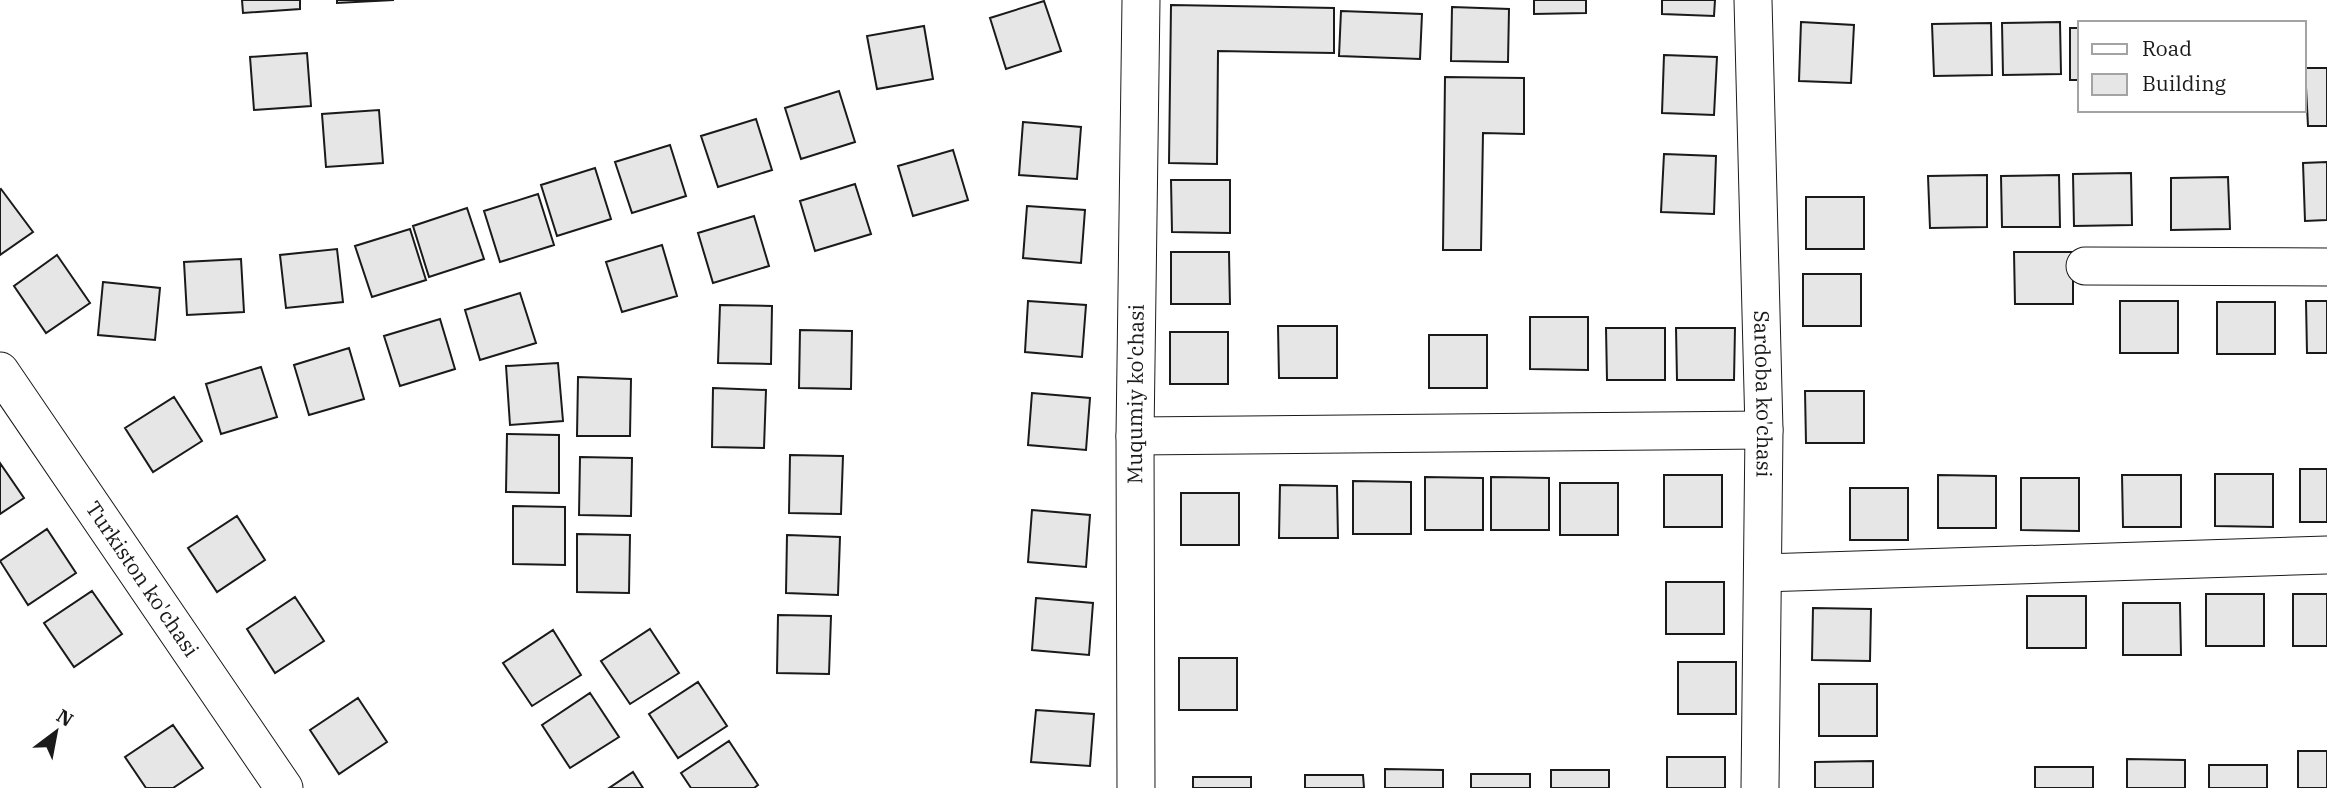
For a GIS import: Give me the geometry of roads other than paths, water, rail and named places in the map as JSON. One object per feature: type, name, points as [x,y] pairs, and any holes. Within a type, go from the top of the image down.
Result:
[{"type":"street","name":"Muqumiy ko'chasi","points":[[1136,788],[1135,436],[1141,0]]},
{"type":"street","name":"Sardoba ko'chasi","points":[[1753,0],[1764,429],[1765,573],[1760,788]]},
{"type":"street","points":[[2085,267],[2327,267]]},
{"type":"street","name":"Turkiston ko'chasi","points":[[0,370],[270,783]]},
{"type":"street","points":[[1135,436],[1764,429]]},
{"type":"street","points":[[1765,573],[2327,555]]}]
